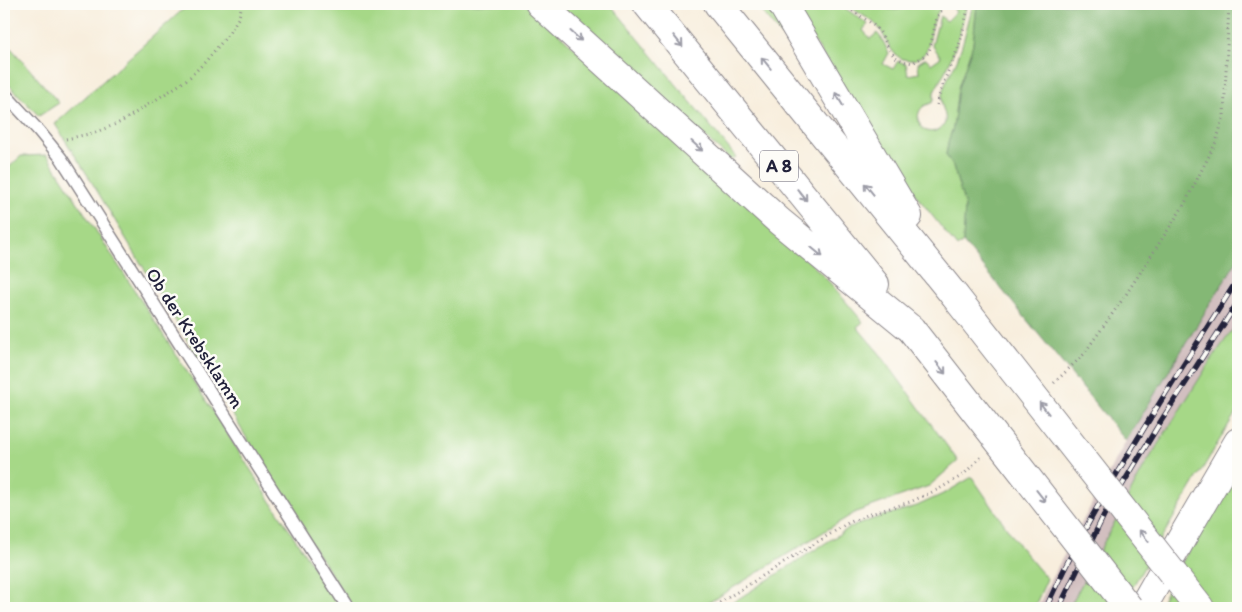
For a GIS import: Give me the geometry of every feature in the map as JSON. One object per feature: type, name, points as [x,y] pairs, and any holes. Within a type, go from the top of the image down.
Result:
[{"type":"main road","points":[[540,4],[779,221],[911,329]]},
{"type":"main road","name":"A 8","points":[[647,4],[911,329],[1129,608]]},
{"type":"main road","points":[[718,4],[954,295],[1200,608]]},
{"type":"main road","points":[[782,4],[954,295]]},
{"type":"main road","points":[[1142,608],[1238,442]]},
{"type":"lane","name":"Ob der Krebsklamm","points":[[4,93],[61,158],[348,608]]},
{"type":"path","points":[[48,142],[93,133],[121,122],[179,85],[205,62],[226,36],[239,17],[242,4]]},
{"type":"path","points":[[845,4],[850,10],[870,22],[879,31],[888,47],[898,59],[906,62],[912,62],[929,52],[937,17],[946,4]]},
{"type":"path","points":[[937,105],[939,92],[960,42],[969,4]]},
{"type":"shaded area","points":[[1238,259],[1238,322],[1211,360],[1144,467],[1069,608],[1037,608],[1126,441]]},
{"type":"green space","points":[[189,4],[526,4],[800,252],[832,285],[863,322],[857,327],[880,354],[958,461],[929,486],[856,512],[700,608],[353,608],[303,531],[55,124]]},
{"type":"green space","points":[[554,4],[610,4],[736,157],[731,160]]},
{"type":"green space","points":[[755,4],[773,4],[795,52]]},
{"type":"green space","points":[[791,4],[839,4],[868,24],[863,30],[870,39],[877,33],[882,39],[889,53],[883,64],[893,69],[898,61],[906,64],[908,75],[919,73],[918,63],[926,58],[931,64],[941,57],[932,45],[940,16],[947,21],[956,12],[950,4],[967,4],[958,40],[948,66],[934,92],[934,101],[924,106],[918,115],[921,126],[927,131],[932,132],[944,125],[945,118],[941,99],[943,91],[957,60],[973,4],[977,4],[973,44],[958,88],[953,128],[946,154],[953,166],[965,206],[963,242],[957,247],[881,148]]},
{"type":"green space","points":[[849,4],[873,4],[895,10],[914,4],[943,4],[934,21],[926,51],[915,59],[907,60],[895,54],[876,24]]},
{"type":"green space","points":[[977,4],[1238,4],[1238,259],[1126,441],[963,242],[965,206],[953,166],[946,155],[953,128],[958,88],[973,44]]},
{"type":"green space","points":[[4,40],[59,103],[39,116],[4,80]]},
{"type":"green space","points":[[47,155],[340,608],[4,608],[4,172],[21,156]]},
{"type":"green space","points":[[1238,322],[1238,409],[1120,608],[1069,608],[1144,467],[1211,360]]},
{"type":"green space","points":[[1238,463],[1238,608],[1158,608],[1196,536]]},
{"type":"green space","points":[[972,477],[1020,547],[1047,579],[1034,608],[724,608],[849,528],[917,506],[945,493]]},
{"type":"railway","points":[[1046,608],[1092,516],[1165,394],[1238,279]]},
{"type":"railway","points":[[1059,608],[1104,515],[1161,421],[1238,302]]}]
